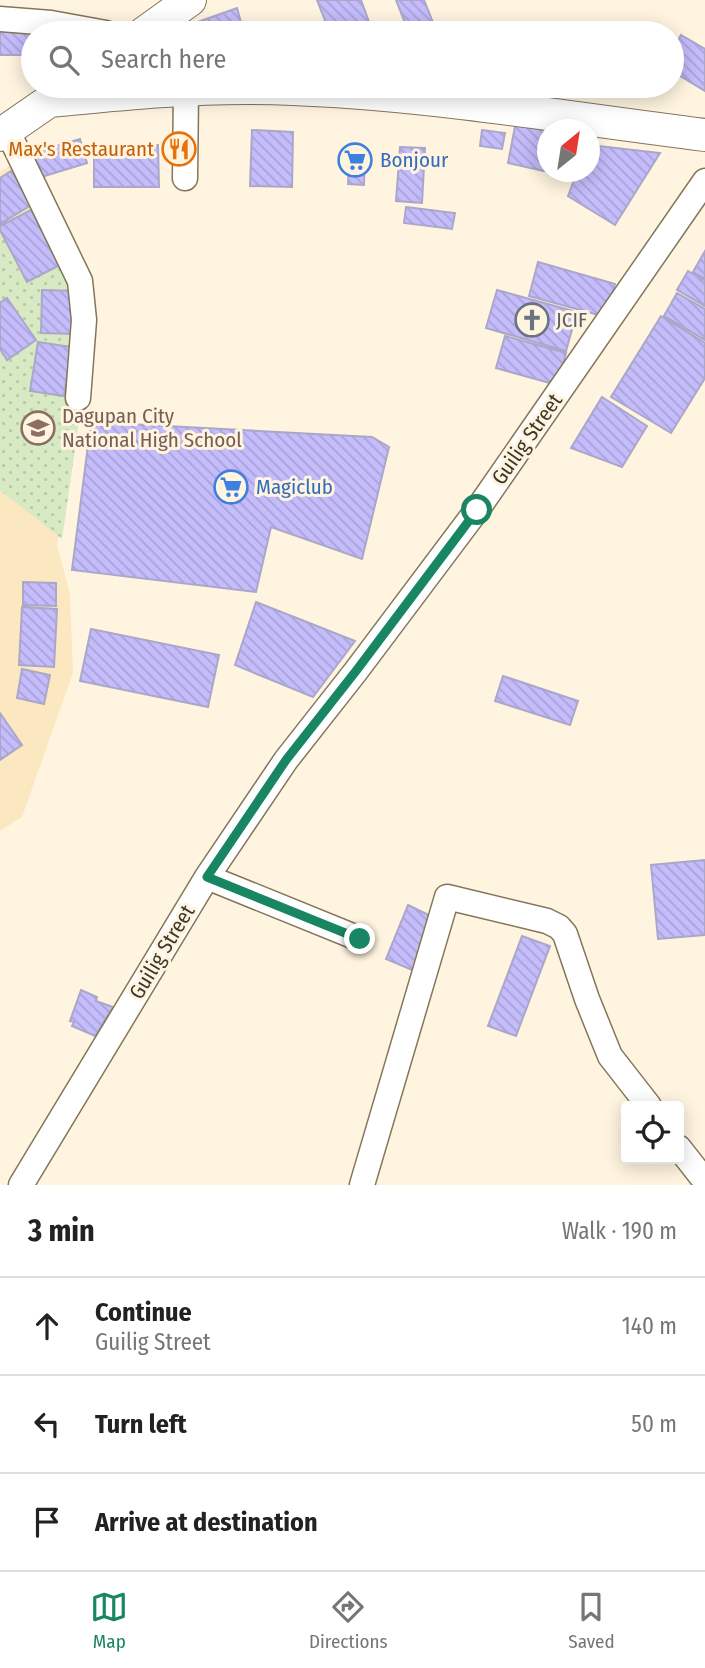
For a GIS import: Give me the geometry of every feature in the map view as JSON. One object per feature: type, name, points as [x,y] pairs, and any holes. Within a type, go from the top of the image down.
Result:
[{"type":"main road","points":[[161,21],[190,0]]},
{"type":"main road","points":[[4,133],[54,98]]},
{"type":"main road","points":[[428,98],[705,135]]},
{"type":"street","points":[[0,19],[26,21]]},
{"type":"street","points":[[185,178],[187,98]]},
{"type":"street","points":[[4,133],[80,281],[84,320],[78,398]]},
{"type":"street","name":"Guilig Street","points":[[21,1185],[207,877],[286,760],[477,510],[705,181]]},
{"type":"street","points":[[207,877],[360,939]]},
{"type":"street","points":[[362,1185],[447,897],[547,921],[559,927],[565,934],[610,1056],[645,1101]]},
{"type":"street","points":[[684,1155],[705,1181]]},
{"type":"shaded area","name":"Dagupan City National High School","points":[[12,164],[95,311],[57,545],[70,594],[73,673],[22,817],[0,831],[0,172]]},
{"type":"green space","points":[[31,207],[95,311],[62,539],[0,490],[0,227]]},
{"type":"building","points":[[317,0],[361,0],[369,21],[325,21]]},
{"type":"building","points":[[396,0],[424,0],[432,21],[404,21]]},
{"type":"building","points":[[237,8],[241,21],[201,21]]},
{"type":"building","points":[[0,22],[21,23],[21,55],[0,55]]},
{"type":"building","points":[[684,37],[705,49],[705,91],[684,78]]},
{"type":"building","points":[[516,121],[537,127],[537,169],[508,163]]},
{"type":"building","points":[[252,130],[293,132],[292,187],[250,186]]},
{"type":"building","points":[[482,130],[505,133],[502,149],[480,146]]},
{"type":"building","points":[[80,139],[87,163],[38,178],[30,154]]},
{"type":"building","points":[[158,145],[159,187],[94,187],[94,146]]},
{"type":"building","points":[[350,146],[365,147],[364,185],[348,184]]},
{"type":"building","points":[[600,146],[660,153],[615,225],[568,196],[573,182],[600,182]]},
{"type":"building","points":[[400,147],[425,148],[422,203],[396,201]]},
{"type":"building","points":[[11,171],[33,204],[0,224],[0,178]]},
{"type":"building","points":[[406,207],[455,213],[452,229],[404,223]]},
{"type":"building","points":[[31,210],[60,265],[27,282],[0,226]]},
{"type":"building","points":[[705,251],[705,279],[693,272]]},
{"type":"building","points":[[538,262],[615,284],[606,317],[529,296]]},
{"type":"building","points":[[688,271],[705,281],[705,306],[677,290]]},
{"type":"building","points":[[42,290],[74,291],[73,334],[41,333]]},
{"type":"building","name":"JCIF","points":[[497,290],[577,312],[566,351],[486,328]]},
{"type":"building","points":[[677,293],[705,309],[705,340],[664,316]]},
{"type":"building","points":[[7,298],[36,340],[7,360],[0,349],[0,303]]},
{"type":"building","points":[[661,316],[705,343],[705,378],[671,433],[611,397]]},
{"type":"building","points":[[505,336],[566,353],[557,385],[496,368]]},
{"type":"building","points":[[38,342],[71,347],[64,396],[30,391]]},
{"type":"building","points":[[602,397],[647,426],[622,467],[571,448]]},
{"type":"building","name":"Magiclub","points":[[91,422],[372,437],[389,447],[362,559],[271,527],[256,592],[72,570]]},
{"type":"building","points":[[23,582],[56,583],[56,606],[23,605]]},
{"type":"building","points":[[256,602],[355,641],[313,697],[235,665]]},
{"type":"building","points":[[22,607],[57,609],[54,667],[19,665]]},
{"type":"building","points":[[91,629],[219,655],[208,707],[80,681]]},
{"type":"building","points":[[22,669],[50,675],[44,704],[17,698]]},
{"type":"building","points":[[503,676],[578,701],[570,725],[495,701]]},
{"type":"building","points":[[0,713],[22,745],[0,760]]},
{"type":"building","points":[[705,860],[705,935],[658,939],[651,865]]},
{"type":"building","points":[[408,905],[435,918],[419,973],[386,959]]},
{"type":"building","points":[[522,936],[550,946],[516,1036],[488,1026]]},
{"type":"building","points":[[81,990],[97,997],[96,1001],[113,1007],[95,1036],[72,1026],[74,1022],[70,1021]]},
{"type":"place","name":"Max's Restaurant","points":[[179,149]]},
{"type":"place","name":"Bonjour","points":[[355,160]]},
{"type":"place","name":"JCIF","points":[[532,320]]},
{"type":"place","name":"Dagupan City National High School","points":[[38,428]]},
{"type":"place","name":"Magiclub","points":[[231,487]]},
{"type":"route","points":[[360,939],[207,877],[286,760],[477,510]]}]
